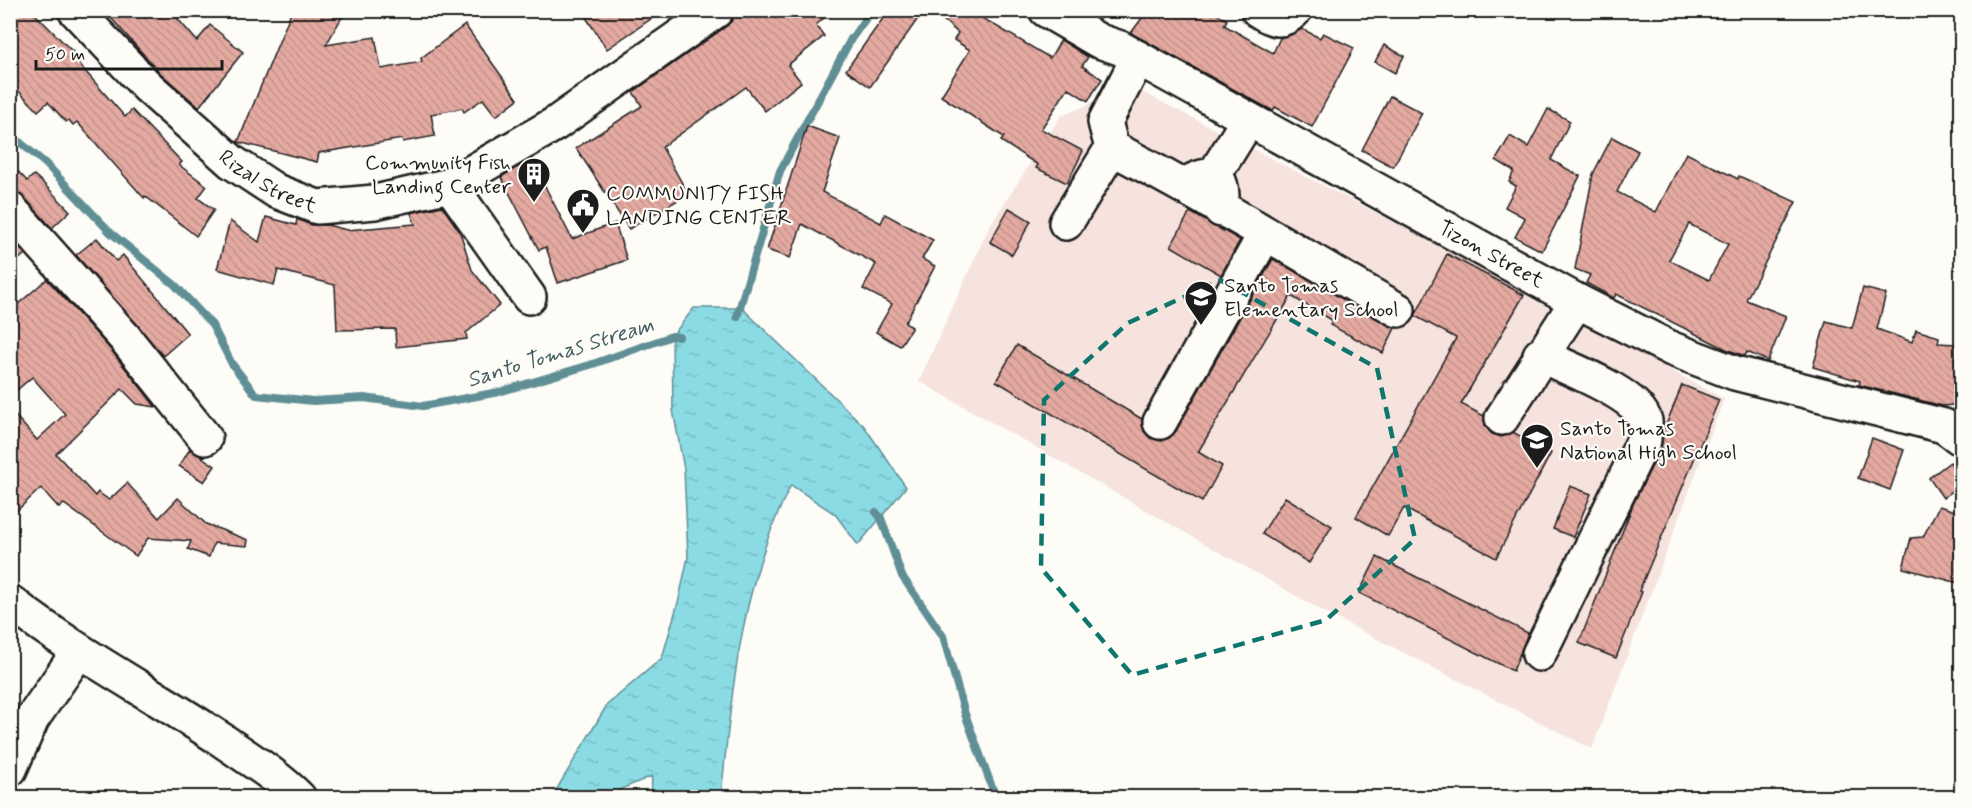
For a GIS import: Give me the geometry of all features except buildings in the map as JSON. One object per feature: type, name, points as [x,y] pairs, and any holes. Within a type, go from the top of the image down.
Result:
[{"type":"street","name":"Rizal Street","points":[[75,10],[147,86],[223,154],[276,191],[317,207],[375,202],[450,185],[555,124],[717,10]]},
{"type":"street","name":"Tizon Street","points":[[1046,10],[1092,38],[1138,58],[1577,301],[1672,349],[1735,372],[1936,424],[1962,439]]},
{"type":"street","points":[[1258,10],[1274,21],[1286,19],[1295,10]]},
{"type":"street","points":[[1066,223],[1112,148],[1105,122],[1138,58]]},
{"type":"street","points":[[1215,175],[1248,120]]},
{"type":"street","points":[[1112,148],[1184,185],[1221,210],[1398,310]]},
{"type":"street","points":[[1184,185],[1208,174],[1215,175]]},
{"type":"street","points":[[1215,175],[1224,194],[1221,210]]},
{"type":"street","points":[[450,185],[529,297]]},
{"type":"street","points":[[10,209],[124,338],[205,438]]},
{"type":"street","points":[[1160,422],[1265,234]]},
{"type":"street","points":[[1502,418],[1540,355],[1577,301]]},
{"type":"street","points":[[1539,654],[1644,440],[1645,420],[1634,405],[1617,392],[1540,355]]},
{"type":"street","points":[[10,602],[80,651],[282,780],[298,798]]},
{"type":"street","points":[[10,769],[32,719],[80,651]]},
{"type":"highlighted area","points":[[1220,280],[1377,368],[1415,539],[1326,620],[1132,675],[1041,568],[1044,400],[1128,323]]},
{"type":"shaded area","name":"Santo Tomas Elementary School","points":[[1119,80],[1489,271],[1724,399],[1592,749],[1328,614],[919,381],[989,227],[1061,116],[1088,105]]},
{"type":"water","points":[[694,308],[742,308],[864,426],[906,487],[858,545],[835,514],[791,485],[774,522],[761,560],[741,638],[721,797],[651,797],[652,776],[621,789],[617,797],[552,797],[607,705],[662,658],[688,557],[684,469],[673,410],[672,336]]},
{"type":"waterway","name":"Santo Tomas Stream","points":[[737,317],[780,171],[851,39],[872,10]]},
{"type":"waterway","name":"Santo Tomas Stream","points":[[10,134],[46,164],[111,233],[175,285],[212,325],[232,364],[256,395],[313,401],[364,398],[423,406],[499,392],[590,365],[672,336],[679,337]]},
{"type":"waterway","points":[[876,512],[881,518],[902,576],[943,636],[965,714],[996,798]]},
{"type":"place","name":"Community Fish Landing Center","points":[[534,203]]},
{"type":"place","name":"COMMUNITY FISH LANDING CENTER","points":[[583,234]]},
{"type":"place","name":"Santo Tomas Elementary School","points":[[1201,326]]},
{"type":"place","name":"Santo Tomas National High School","points":[[1537,469]]}]
